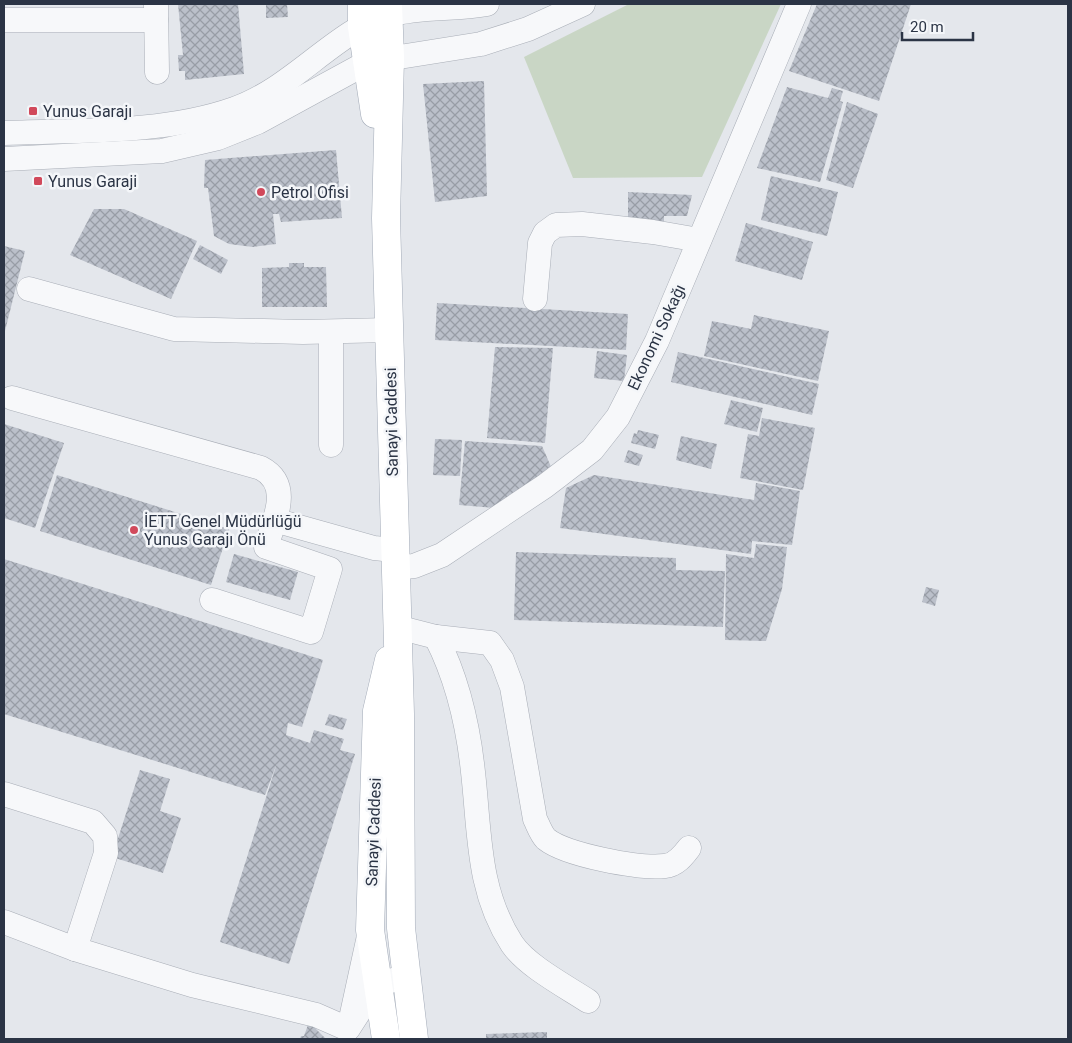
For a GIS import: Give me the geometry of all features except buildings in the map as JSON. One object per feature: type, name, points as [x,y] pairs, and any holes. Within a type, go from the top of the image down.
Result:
[{"type":"main road","points":[[379,60],[388,9]]},
{"type":"main road","name":"Sanayi Caddesi","points":[[362,15],[379,60],[386,218],[400,714],[401,928],[414,1039]]},
{"type":"main road","name":"Sanayi Caddesi","points":[[386,1039],[370,930],[377,711],[397,627]]},
{"type":"street","points":[[4,133],[162,126],[209,116],[259,98],[362,15],[388,9],[487,4]]},
{"type":"street","points":[[4,159],[162,151],[218,138],[258,122],[379,60],[481,44],[528,29],[583,4]]},
{"type":"street","name":"Ekonomi Sokağı","points":[[274,520],[374,548],[414,566],[442,555],[545,486],[592,450],[618,417],[657,340],[799,4]]},
{"type":"street","points":[[4,20],[156,12],[157,72]]},
{"type":"street","points":[[162,126],[162,151]]},
{"type":"street","points":[[535,298],[540,243],[545,233],[556,225],[590,225],[653,232],[699,240]]},
{"type":"street","points":[[30,289],[174,329],[331,332],[389,330]]},
{"type":"street","points":[[331,332],[331,445]]},
{"type":"street","points":[[12,398],[261,468],[273,475],[279,488],[279,503],[266,547],[330,569],[311,632],[212,600]]},
{"type":"street","points":[[397,627],[436,637],[490,644],[502,660],[512,687],[535,818],[544,837],[560,848],[626,864],[667,866],[681,859],[689,848]]},
{"type":"street","points":[[436,637],[450,665],[464,708],[473,771],[480,859],[491,901],[513,945],[542,972],[588,1001]]},
{"type":"street","points":[[4,794],[93,822],[105,836],[106,852],[75,949]]},
{"type":"street","points":[[4,922],[75,949],[192,985],[316,1014],[347,1034]]},
{"type":"street","points":[[347,1034],[370,930]]},
{"type":"street","points":[[347,1034],[377,984],[406,977]]},
{"type":"green space","points":[[629,4],[781,4],[702,177],[573,178],[524,57]]},
{"type":"place","name":"Yunus Garajı","points":[[33,111]]},
{"type":"place","name":"Yunus Garaji","points":[[38,181]]},
{"type":"place","name":"Petrol Ofisi","points":[[261,192]]},
{"type":"place","name":"İETT Genel Müdürlüğü Yunus Garajı Önü","points":[[134,530]]}]
